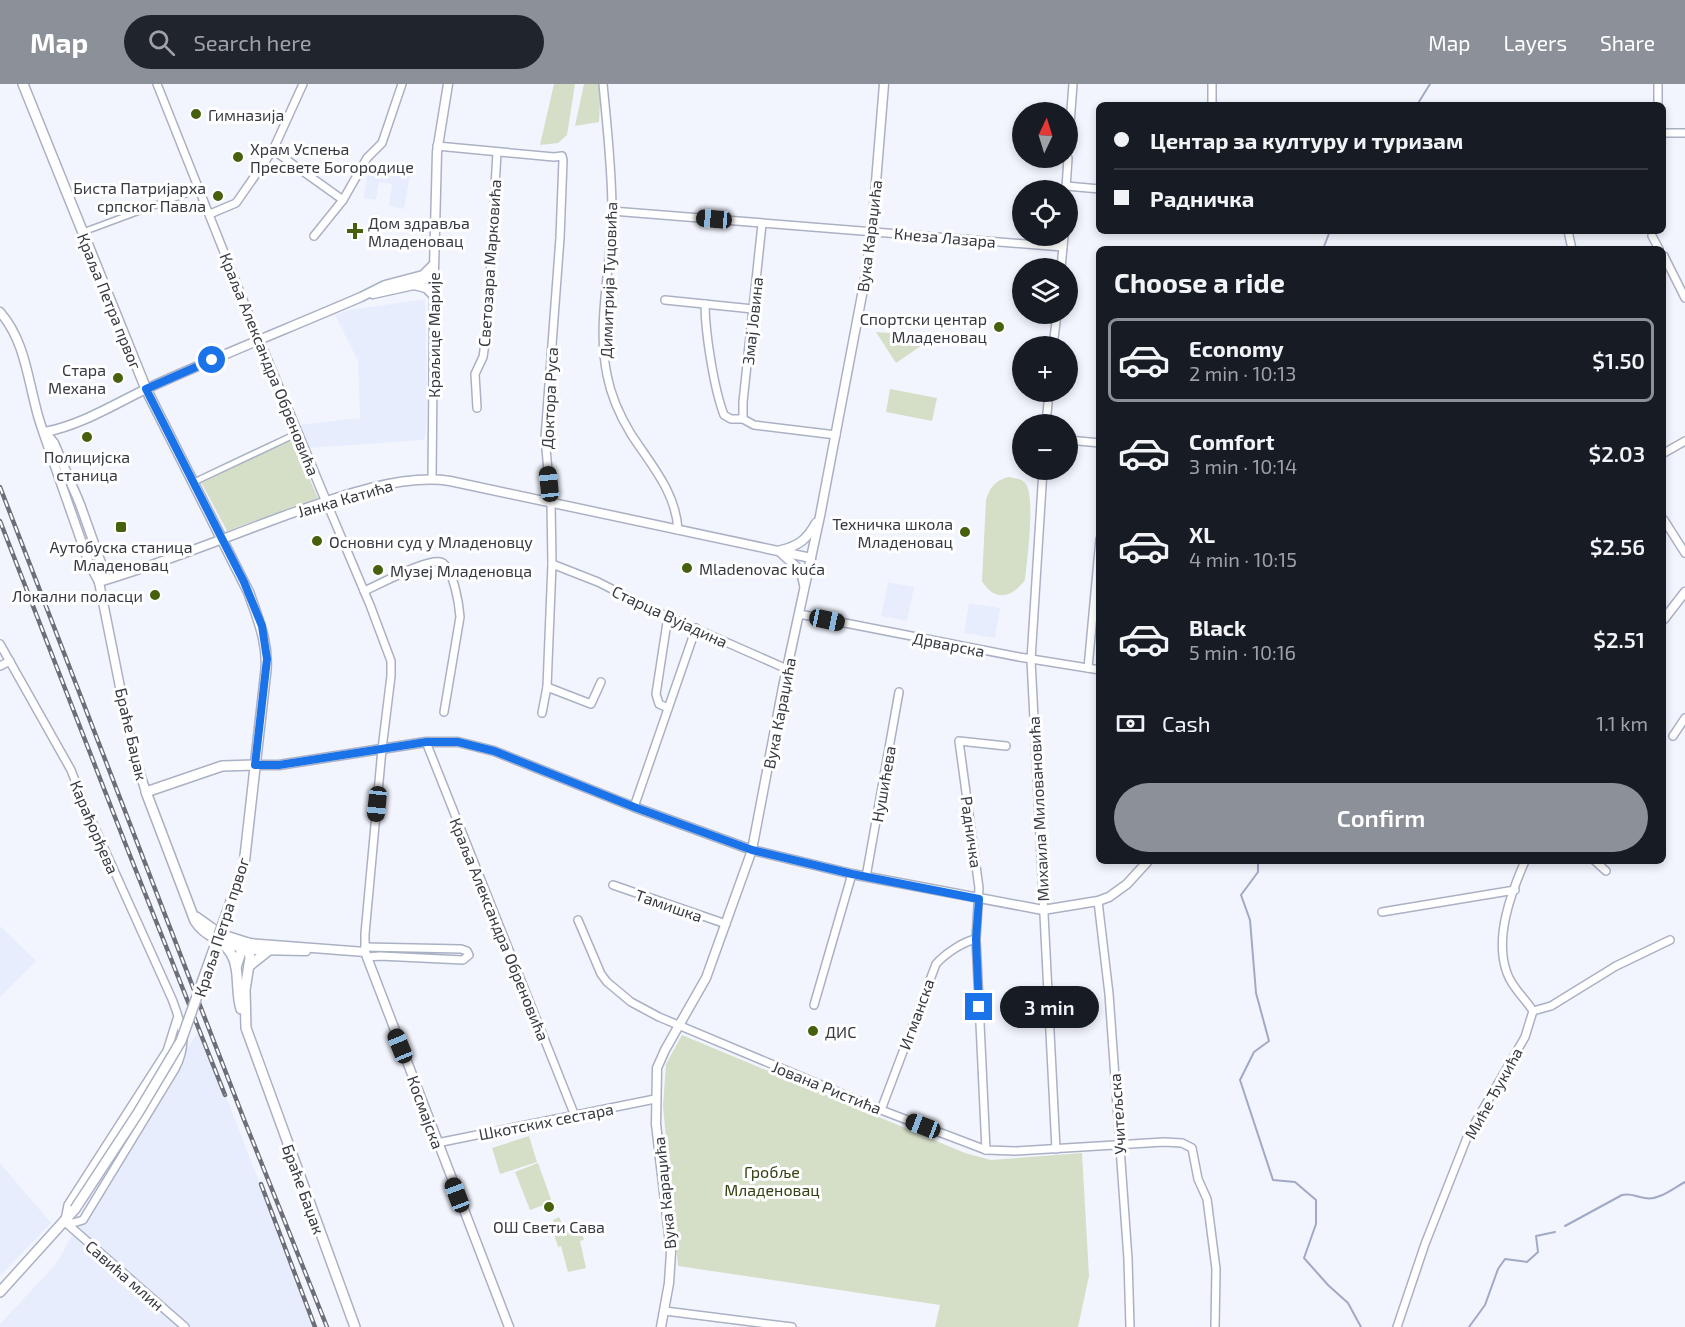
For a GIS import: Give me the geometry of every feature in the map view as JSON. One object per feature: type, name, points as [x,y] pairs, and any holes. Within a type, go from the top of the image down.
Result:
[{"type":"main road","name":"Краља Петра првог","points":[[0,1292],[75,1209],[178,1049],[244,865],[267,656],[262,626],[249,593],[146,389],[23,84]]},
{"type":"main road","points":[[146,792],[222,766],[255,765]]},
{"type":"main road","name":"Браће Баџак","points":[[146,792],[201,929],[222,943],[232,955],[236,968],[238,1002],[244,1016],[250,1043],[355,1327]]},
{"type":"main road","points":[[194,915],[220,934],[247,947],[236,968]]},
{"type":"main road","name":"Браће Баџак","points":[[244,1016],[248,968],[247,947]]},
{"type":"main road","points":[[248,968],[268,951]]},
{"type":"street","name":"Краља Александра Обреновића","points":[[157,84],[391,661],[382,749]]},
{"type":"street","points":[[210,214],[236,203],[273,150],[303,84]]},
{"type":"street","points":[[315,236],[343,200],[367,158],[382,143],[402,84]]},
{"type":"street","name":"Краљице Марије","points":[[432,479],[437,146],[448,84]]},
{"type":"street","name":"Димитрија Туцовића","points":[[603,84],[612,211],[604,330],[607,375],[616,405],[625,422],[666,485],[675,510],[678,530]]},
{"type":"street","name":"Вука Караџића","points":[[661,1327],[669,1283],[670,1243],[657,1134],[655,1100],[658,1064],[706,978],[752,850],[836,435],[873,231],[884,84]]},
{"type":"street","points":[[1072,102],[1073,84]]},
{"type":"street","points":[[1212,84],[1212,102]]},
{"type":"street","points":[[1658,84],[1658,102]]},
{"type":"street","points":[[1666,133],[1685,133]]},
{"type":"street","points":[[437,146],[497,152]]},
{"type":"street","points":[[273,150],[343,200]]},
{"type":"street","name":"Доктора Руса","points":[[497,152],[562,156],[564,166],[545,438],[551,503],[552,564],[547,687],[542,713]]},
{"type":"street","name":"Светозара Марковића","points":[[477,408],[475,374],[483,357],[487,330],[497,152]]},
{"type":"street","points":[[1078,188],[1096,189]]},
{"type":"street","points":[[83,232],[199,189]]},
{"type":"street","name":"Кнеза Лазара","points":[[612,211],[1063,247]]},
{"type":"street","name":"Змај Јовина","points":[[743,419],[762,224]]},
{"type":"street","points":[[1652,236],[1657,246]]},
{"type":"street","points":[[1062,258],[1063,247]]},
{"type":"street","points":[[1666,260],[1685,298]]},
{"type":"street","points":[[361,297],[414,285],[429,278],[434,269]]},
{"type":"street","points":[[45,432],[67,426],[146,389],[385,285],[423,275],[434,269]]},
{"type":"street","points":[[414,285],[426,288],[434,296]]},
{"type":"street","points":[[665,300],[753,309]]},
{"type":"street","points":[[705,304],[717,387],[724,415],[731,419],[743,419],[754,425],[836,435]]},
{"type":"street","name":"Браће Баџак","points":[[0,312],[9,323],[21,346],[49,449],[89,562],[99,582],[133,752],[146,792]]},
{"type":"street","points":[[194,482],[298,433]]},
{"type":"street","points":[[1078,441],[1096,443]]},
{"type":"street","points":[[1666,452],[1685,441]]},
{"type":"street","name":"Јанка Катића","points":[[99,582],[170,559],[326,501],[373,488],[432,479],[811,558]]},
{"type":"street","name":"Михаила Миловановића","points":[[1042,480],[1031,660],[1056,1149]]},
{"type":"street","points":[[778,551],[798,546],[807,538],[820,516]]},
{"type":"street","points":[[1666,523],[1685,553]]},
{"type":"street","points":[[778,551],[801,571],[805,587]]},
{"type":"street","points":[[364,591],[409,570],[433,562],[440,562],[445,566],[459,601],[460,617],[444,712]]},
{"type":"street","name":"Старца Вујадина","points":[[552,564],[598,582],[653,610],[787,669]]},
{"type":"street","points":[[1088,668],[1096,582]]},
{"type":"street","points":[[1666,616],[1685,592]]},
{"type":"street","name":"Дрварска","points":[[799,614],[1031,660],[1096,669]]},
{"type":"street","points":[[668,616],[656,694],[658,704],[668,708]]},
{"type":"street","points":[[634,807],[696,628]]},
{"type":"street","name":"Карађорђева","points":[[0,644],[71,770],[172,999],[182,1033],[183,1049],[174,1069],[83,1220],[65,1222]]},
{"type":"street","points":[[0,666],[10,661]]},
{"type":"street","points":[[547,687],[591,704],[601,682]]},
{"type":"street","name":"Нушићева","points":[[866,877],[899,692]]},
{"type":"street","points":[[1672,736],[1685,718]]},
{"type":"street","name":"Радничка","points":[[986,1150],[976,939],[980,888],[959,741],[1006,746]]},
{"type":"street","points":[[255,765],[279,765],[426,742],[458,742],[494,751],[634,807],[752,850],[866,877],[1043,910],[1098,901],[1119,891],[1146,864]]},
{"type":"street","name":"Краља Александра Обреновића","points":[[426,742],[575,1116]]},
{"type":"street","name":"Космајска","points":[[382,749],[365,952],[509,1327]]},
{"type":"street","points":[[1524,864],[1505,921],[1502,944],[1504,964],[1511,982],[1533,1011],[1551,1006],[1616,966],[1670,940]]},
{"type":"street","points":[[1598,864],[1606,871]]},
{"type":"street","points":[[814,1005],[852,874]]},
{"type":"street","name":"Тамишка","points":[[613,885],[726,924]]},
{"type":"street","points":[[1382,912],[1515,890]]},
{"type":"street","name":"Учитељска","points":[[1098,901],[1109,994],[1128,1259],[1130,1327]]},
{"type":"street","name":"Јована Ристића","points":[[578,920],[601,974],[631,1002],[679,1026],[881,1110],[986,1150],[1015,1151],[1164,1142],[1182,1143],[1192,1148],[1198,1179],[1207,1199],[1216,1269],[1215,1327]]},
{"type":"street","name":"Игманска","points":[[881,1110],[936,964],[947,954],[976,939]]},
{"type":"street","points":[[222,943],[268,951],[303,952],[315,949]]},
{"type":"street","points":[[247,947],[365,952],[461,949],[467,951],[469,956],[463,960],[380,956],[365,952]]},
{"type":"street","name":"Миће Ђукића","points":[[1397,1327],[1425,1244],[1468,1135],[1525,1037],[1533,1011]]},
{"type":"street","points":[[65,1222],[68,1206],[168,1051],[178,1016]]},
{"type":"street","name":"Шкотских сестара","points":[[437,1143],[655,1100]]},
{"type":"street","name":"Савића млин","points":[[65,1222],[185,1327]]},
{"type":"street","points":[[665,1311],[792,1327]]},
{"type":"shaded area","points":[[370,162],[395,166],[396,162],[405,163],[404,174],[410,175],[404,209],[389,206],[392,184],[379,182],[376,200],[363,198]]},
{"type":"shaded area","points":[[425,299],[427,390],[424,440],[309,448],[298,425],[360,418],[358,361],[335,315],[349,310]]},
{"type":"shaded area","points":[[888,582],[914,587],[907,621],[881,616]]},
{"type":"shaded area","points":[[969,603],[1000,608],[995,638],[964,633]]},
{"type":"shaded area","points":[[0,926],[36,961],[0,997]]},
{"type":"shaded area","points":[[200,1029],[313,1327],[0,1327],[0,1324],[55,1265],[131,1136]]},
{"type":"shaded area","points":[[0,1163],[51,1223],[0,1276]]},
{"type":"green space","points":[[554,84],[575,84],[567,135],[558,143],[540,145]]},
{"type":"green space","points":[[584,84],[601,84],[599,122],[575,126]]},
{"type":"green space","points":[[876,332],[934,337],[896,363]]},
{"type":"green space","points":[[890,389],[937,398],[932,421],[886,412]]},
{"type":"green space","points":[[292,439],[318,498],[227,531],[200,480]]},
{"type":"green space","points":[[1012,477],[1012,480],[1022,480],[1025,483],[1030,500],[1030,529],[1025,580],[1009,594],[997,595],[982,581],[986,500],[989,491],[1000,480]]},
{"type":"green space","name":"Гробље Младеновац","points":[[682,1035],[965,1153],[991,1160],[1082,1153],[1089,1276],[1078,1327],[935,1327],[940,1305],[678,1266],[663,1106],[666,1064]]},
{"type":"green space","points":[[529,1136],[537,1162],[500,1174],[492,1148]]},
{"type":"green space","points":[[538,1163],[552,1202],[530,1210],[515,1172]]},
{"type":"green space","points":[[559,1217],[565,1231],[580,1227],[584,1240],[580,1241],[586,1268],[568,1272],[561,1246],[558,1247],[554,1234],[558,1232],[553,1220]]},
{"type":"waterway","points":[[1419,102],[1430,84]]},
{"type":"waterway","points":[[1324,246],[1329,234]]},
{"type":"waterway","points":[[1258,864],[1258,872],[1241,895],[1250,920],[1256,993],[1269,1041],[1254,1052],[1240,1080],[1273,1180],[1295,1182],[1316,1200],[1316,1224],[1304,1258],[1348,1303],[1361,1327]]},
{"type":"waterway","points":[[1565,1226],[1622,1195],[1655,1198],[1685,1182]]},
{"type":"waterway","points":[[1469,1327],[1485,1305],[1498,1269],[1505,1259],[1527,1262],[1538,1252],[1536,1236],[1555,1232]]},
{"type":"railway","points":[[0,487],[243,1117],[327,1327]]},
{"type":"railway","points":[[0,521],[225,1095]]},
{"type":"railway","points":[[261,1184],[315,1327]]},
{"type":"place","name":"Гимназија","points":[[196,114]]},
{"type":"place","name":"Храм Успења Пресвете Богородице","points":[[238,157]]},
{"type":"place","name":"Биста Патријарха српског Павла","points":[[218,196]]},
{"type":"place","name":"Дом здравља Младеновац","points":[[355,231]]},
{"type":"place","name":"Спортски центар Младеновац","points":[[999,327]]},
{"type":"place","name":"Стара Механа","points":[[118,378]]},
{"type":"place","name":"Полицијска станица","points":[[87,437]]},
{"type":"place","name":"Аутобуска станица Младеновац","points":[[121,527]]},
{"type":"place","name":"Техничка школа Младеновац","points":[[965,532]]},
{"type":"place","name":"Основни суд у Младеновцу","points":[[317,541]]},
{"type":"place","name":"Mladenovac kuća","points":[[687,568]]},
{"type":"place","name":"Музеј Младеновца","points":[[378,570]]},
{"type":"place","name":"Локални поласци","points":[[155,595]]},
{"type":"place","name":"ДИС","points":[[813,1031]]},
{"type":"place","name":"ОШ Свети Сава","points":[[549,1207]]},
{"type":"route","points":[[212,360],[146,389],[244,582],[262,626],[267,659],[255,765],[279,765],[426,742],[458,742],[494,751],[634,807],[752,850],[852,874],[979,899],[976,939],[979,1007]]}]
